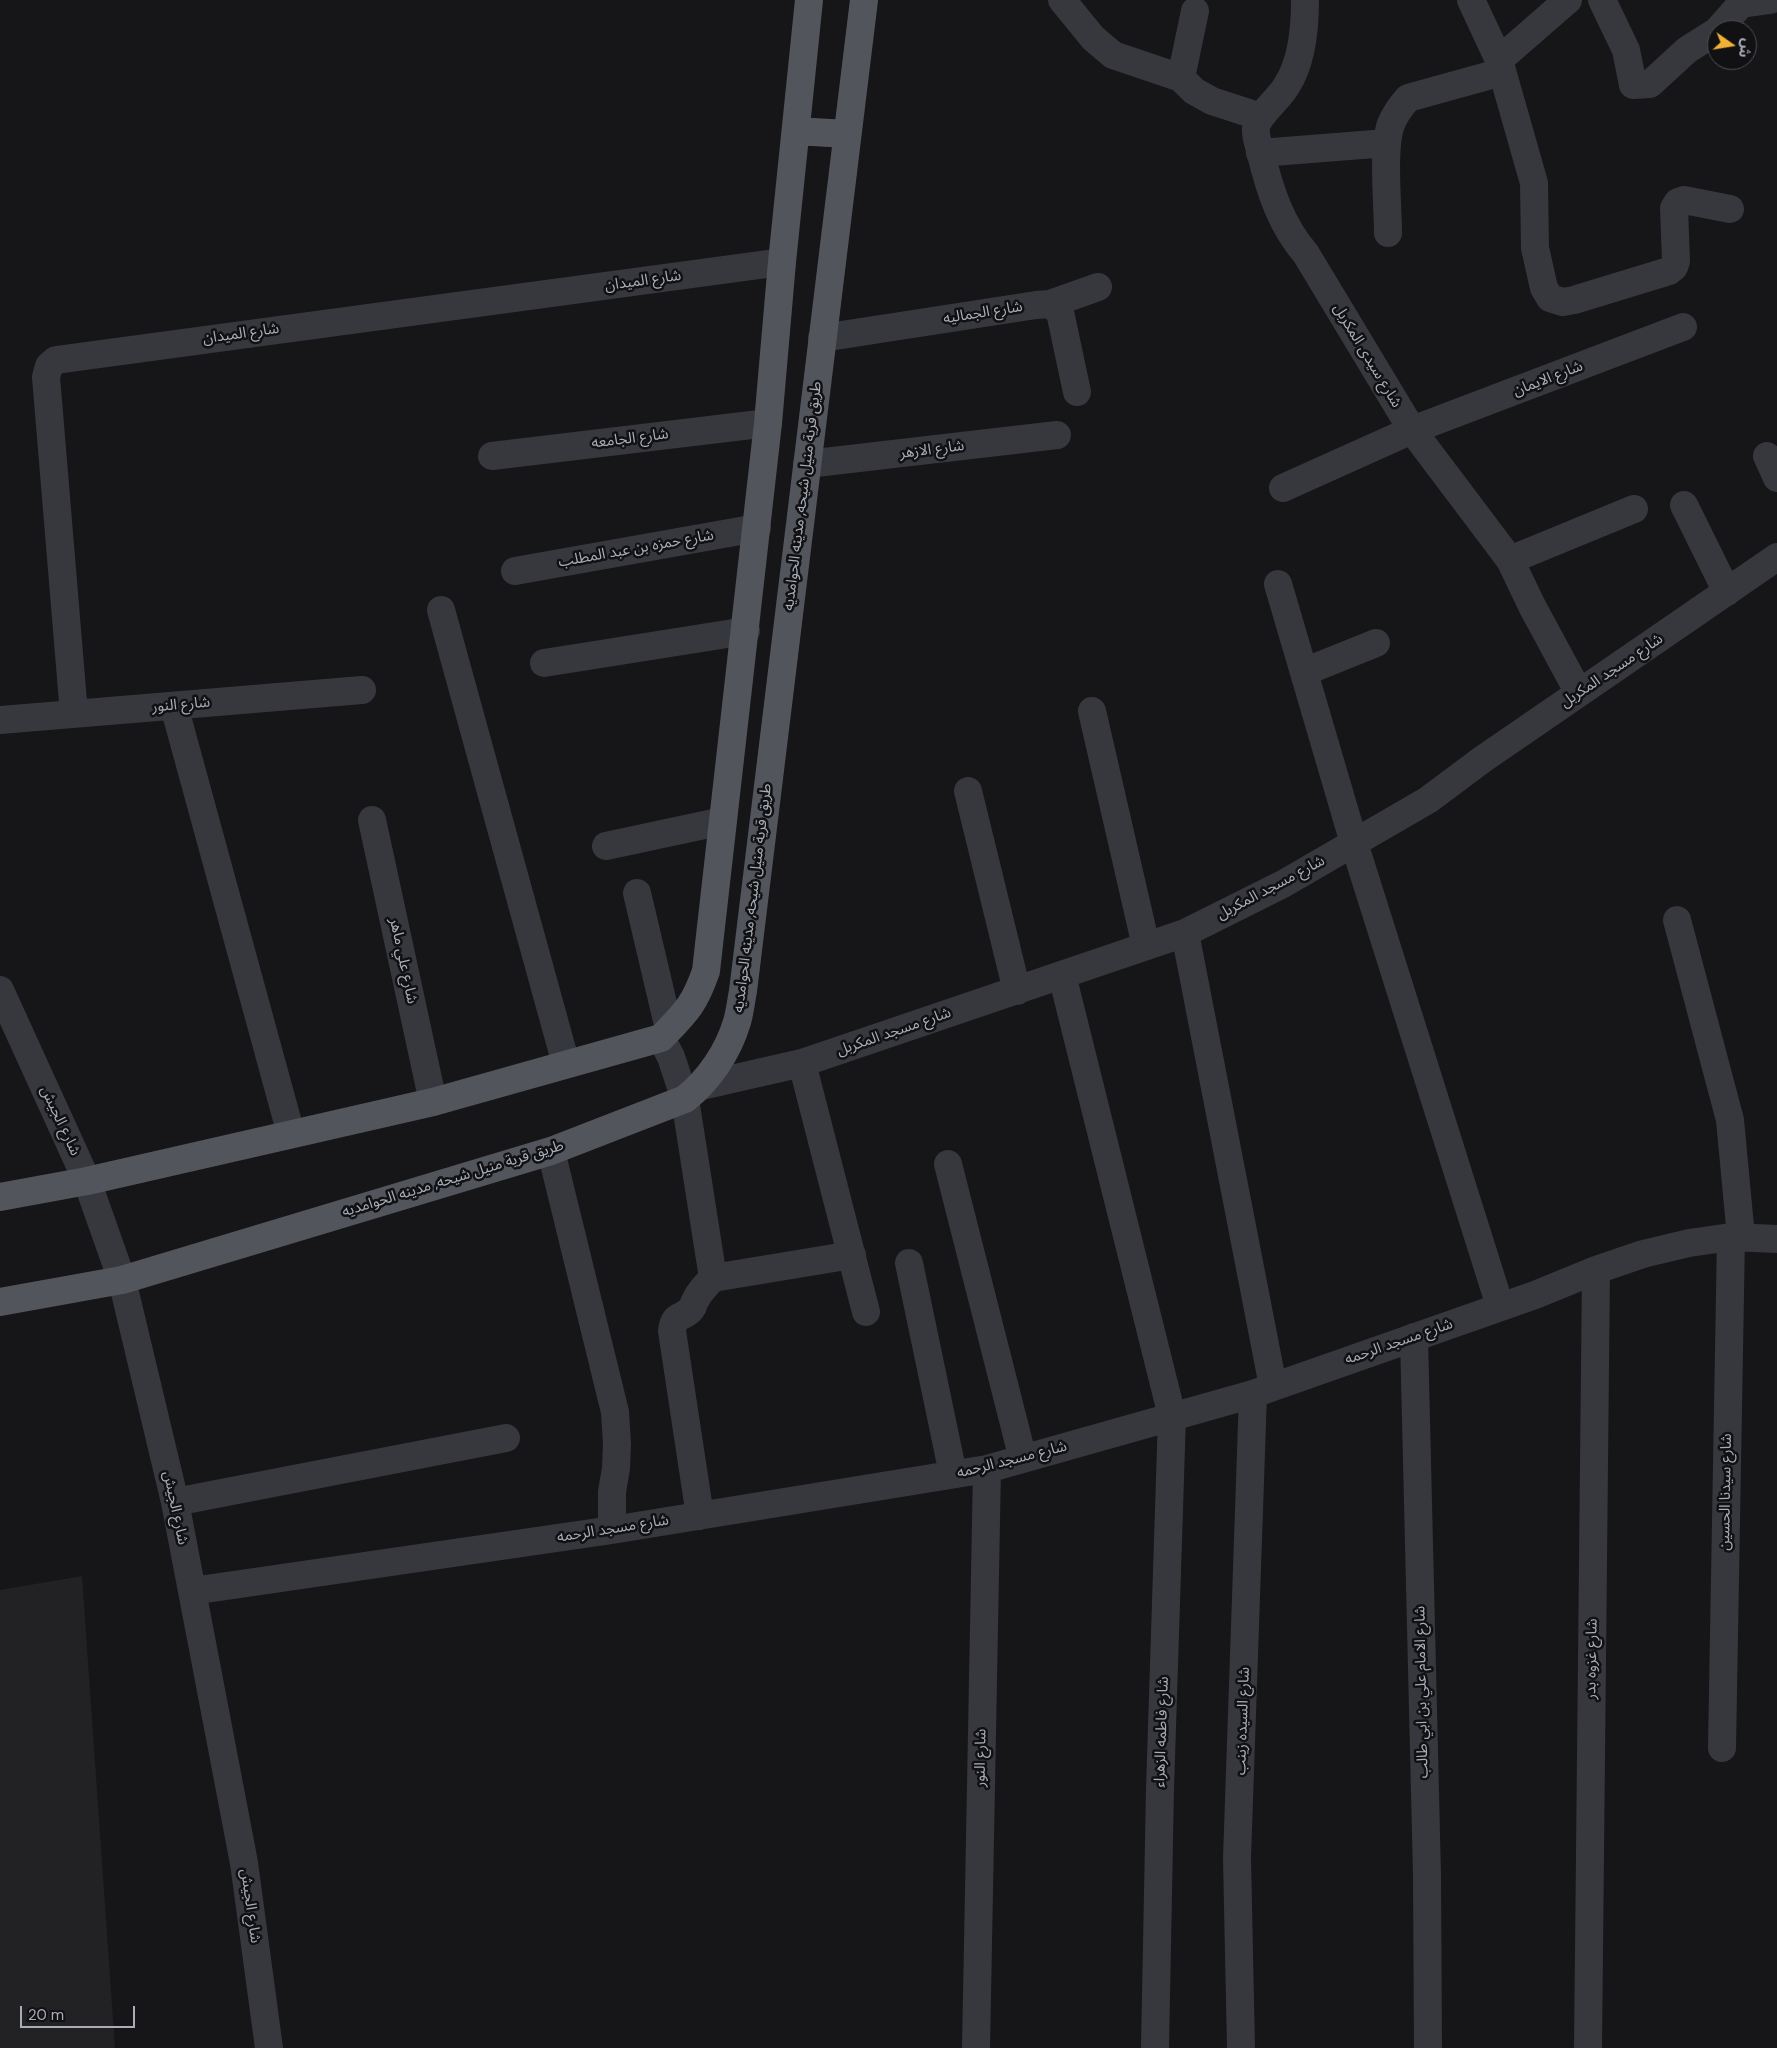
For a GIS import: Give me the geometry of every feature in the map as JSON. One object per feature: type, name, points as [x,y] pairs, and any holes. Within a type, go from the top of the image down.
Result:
[{"type":"main road","name":"طريق قرية منيل شيحه, مدينه الحوامديه","points":[[0,1302],[122,1280],[551,1151],[678,1065],[686,1013],[698,993],[706,971],[757,528],[809,0]]},
{"type":"main road","name":"طريق قرية منيل شيحه, مدينه الحوامديه","points":[[0,1196],[87,1181],[433,1102],[566,1064],[678,1065],[726,1051],[738,1022],[864,0]]},
{"type":"main road","points":[[796,131],[847,134]]},
{"type":"street","points":[[1062,0],[1093,38],[1113,55],[1181,78],[1194,91],[1212,101],[1261,117],[1280,97],[1294,74],[1305,21],[1305,0]]},
{"type":"street","points":[[1472,0],[1500,66],[1534,182],[1535,248],[1544,288],[1550,298],[1563,302],[1574,300],[1674,267],[1676,261],[1674,208],[1678,202],[1684,200],[1730,209]]},
{"type":"street","points":[[1388,233],[1387,143],[1391,125],[1398,109],[1408,98],[1500,66],[1568,0]]},
{"type":"street","points":[[1602,0],[1626,50],[1633,85],[1650,84],[1688,50],[1707,37]]},
{"type":"street","points":[[1726,20],[1741,4],[1770,0]]},
{"type":"street","points":[[1181,78],[1195,11]]},
{"type":"street","name":"شارع سيدى المكربل","points":[[1261,117],[1255,127],[1260,153],[1272,194],[1283,221],[1295,242],[1306,254],[1412,430],[1510,560],[1532,606],[1579,693]]},
{"type":"street","points":[[1260,153],[1387,143]]},
{"type":"street","name":"شارع الميدان","points":[[74,714],[46,377],[49,366],[56,360],[73,356],[782,262]]},
{"type":"street","name":"شارع الجماليه","points":[[822,338],[1050,304],[1098,286]]},
{"type":"street","points":[[1050,304],[1060,312],[1077,392]]},
{"type":"street","name":"شارع الايمان","points":[[1283,488],[1412,430],[1683,327]]},
{"type":"street","name":"شارع الجامعه","points":[[492,456],[768,423]]},
{"type":"street","name":"شارع الازهر","points":[[807,464],[1057,435]]},
{"type":"street","points":[[1684,505],[1727,592]]},
{"type":"street","points":[[1510,560],[1634,509]]},
{"type":"street","name":"شارع حمزه بن عبد المطلب","points":[[515,571],[757,528]]},
{"type":"street","name":"شارع مسجد المكربل","points":[[678,1065],[802,1063],[1185,933],[1283,884],[1428,800],[1482,759],[1777,557]]},
{"type":"street","points":[[1278,584],[1354,843],[1500,1306]]},
{"type":"street","points":[[440,610],[566,1064]]},
{"type":"street","points":[[544,663],[746,631]]},
{"type":"street","points":[[1304,672],[1376,643]]},
{"type":"street","name":"شارع النور","points":[[0,720],[362,690]]},
{"type":"street","points":[[174,706],[291,1134]]},
{"type":"street","points":[[1092,711],[1146,946]]},
{"type":"street","points":[[968,790],[1017,991]]},
{"type":"street","name":"شارع علي ماهر","points":[[372,820],[433,1102]]},
{"type":"street","points":[[606,846],[723,821]]},
{"type":"street","points":[[637,893],[678,1065],[713,1278]]},
{"type":"street","name":"شارع سيدنا الحسين","points":[[1676,920],[1730,1120],[1736,1237],[1722,1748]]},
{"type":"street","name":"شارع السيده زينب","points":[[1185,933],[1263,1390],[1238,1858],[1241,2048]]},
{"type":"street","name":"شارع فاطمه الزهراء","points":[[1062,975],[1172,1416],[1160,1779],[1155,2048]]},
{"type":"street","name":"شارع الجيش","points":[[0,990],[87,1181],[122,1280],[174,1502],[192,1591],[244,1863],[269,2048]]},
{"type":"street","points":[[802,1063],[866,1312]]},
{"type":"street","points":[[551,1151],[615,1412],[617,1444],[612,1492],[612,1530]]},
{"type":"street","points":[[948,1164],[1023,1458]]},
{"type":"street","name":"شارع مسجد الرحمه","points":[[192,1591],[612,1530],[987,1469],[1263,1390],[1535,1295],[1596,1270],[1643,1254],[1680,1245],[1736,1237],[1777,1239]]},
{"type":"street","points":[[700,1516],[672,1332],[673,1322],[678,1316],[686,1314],[692,1308],[699,1293],[713,1278],[852,1255]]},
{"type":"street","points":[[909,1263],[953,1474]]},
{"type":"street","name":"شارع غزوه بدر","points":[[1588,2048],[1596,1270]]},
{"type":"street","name":"شارع الامام علي بن ابي طالب","points":[[1414,1337],[1427,1874],[1428,2048]]},
{"type":"street","points":[[174,1502],[506,1438]]},
{"type":"street","name":"شارع النور","points":[[976,2048],[987,1469]]},
{"type":"shaded area","points":[[82,1576],[115,2048],[0,2048],[0,1590]]}]
